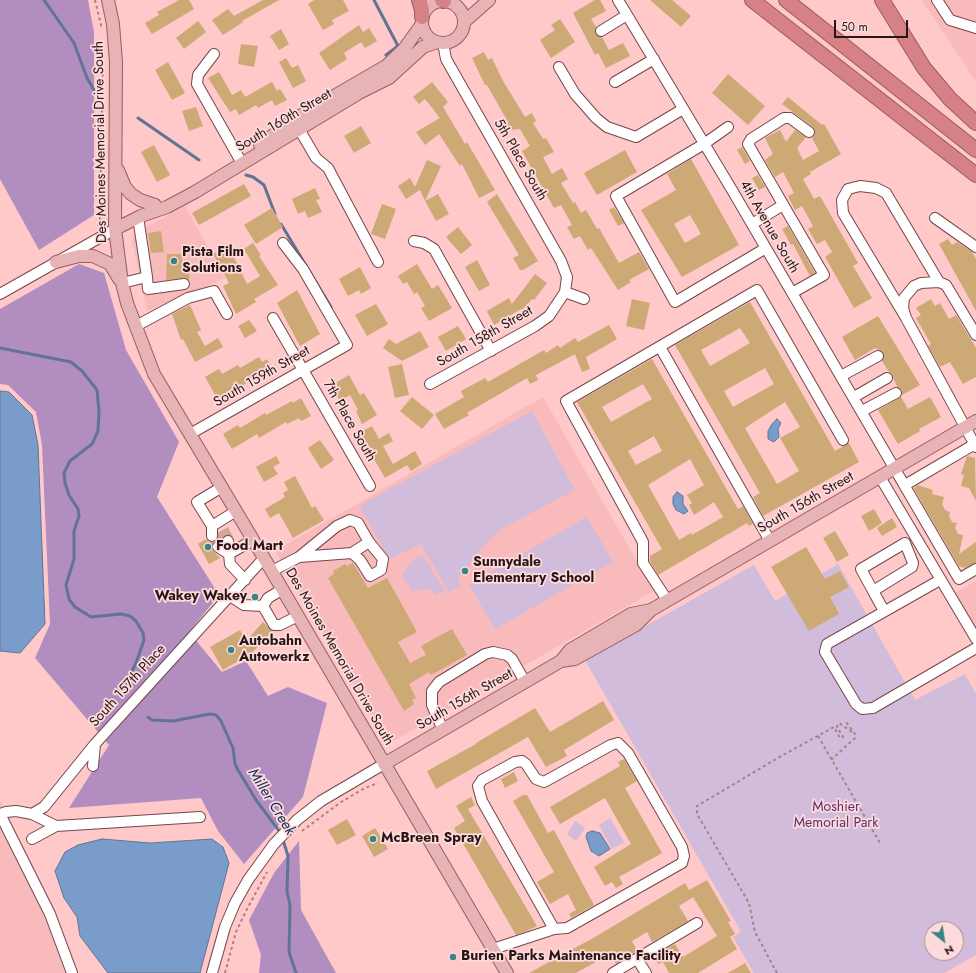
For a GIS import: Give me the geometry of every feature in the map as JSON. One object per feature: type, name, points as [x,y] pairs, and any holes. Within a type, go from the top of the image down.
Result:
[{"type":"highway","points":[[419,0],[422,10],[422,20]]},
{"type":"highway","points":[[752,0],[976,175]]},
{"type":"highway","points":[[786,0],[976,150]]},
{"type":"highway","points":[[882,0],[924,68],[950,99],[976,123]]},
{"type":"main road","name":"Des Moines Memorial Drive South","points":[[108,0],[113,24],[116,62],[115,229],[122,283],[154,374],[272,571],[507,973]]},
{"type":"main road","points":[[464,22],[489,0]]},
{"type":"main road","points":[[450,1],[461,11],[464,22],[463,29],[455,39],[440,42],[427,35],[422,20],[430,5],[450,1]]},
{"type":"main road","name":"South 160th Street","points":[[115,229],[238,158],[270,138],[293,120],[386,66],[404,49],[422,20]]},
{"type":"main road","name":"South 160th Street","points":[[139,216],[167,207],[278,143],[299,128],[389,78],[423,47],[440,42]]},
{"type":"main road","points":[[116,164],[120,176],[131,194],[140,200],[155,205]]},
{"type":"main road","points":[[56,262],[79,256],[93,256],[110,264],[122,283]]},
{"type":"main road","name":"South 156th Street","points":[[384,764],[561,661],[575,659],[636,625],[651,610],[667,600],[976,421]]},
{"type":"street","name":"4th Avenue South","points":[[618,0],[854,397],[959,579],[976,569]]},
{"type":"street","points":[[937,0],[950,20],[976,28]]},
{"type":"street","points":[[601,31],[627,15]]},
{"type":"street","name":"5th Place South","points":[[440,42],[446,58],[561,261],[566,276],[566,292]]},
{"type":"street","points":[[214,54],[198,75],[197,84],[238,158]]},
{"type":"street","points":[[615,82],[654,59]]},
{"type":"street","points":[[559,67],[575,94],[596,118],[607,127],[636,137],[683,109]]},
{"type":"street","points":[[792,293],[824,275],[748,144],[751,139],[784,118],[790,118],[808,132]]},
{"type":"street","points":[[728,127],[704,144],[616,196],[676,302],[766,248]]},
{"type":"street","points":[[299,128],[316,158],[328,168],[378,262]]},
{"type":"street","points":[[905,485],[975,446],[906,318],[842,212],[842,200],[848,189],[860,186],[876,188],[886,193],[939,282]]},
{"type":"street","points":[[752,224],[784,205]]},
{"type":"street","points":[[139,216],[148,289],[184,284]]},
{"type":"street","points":[[935,218],[976,247]]},
{"type":"street","name":"South 160th Street","points":[[0,294],[115,229]]},
{"type":"street","points":[[414,241],[424,243],[434,249],[491,351]]},
{"type":"street","name":"South 159th Street","points":[[190,434],[347,345],[303,269],[283,243]]},
{"type":"street","points":[[122,283],[146,277]]},
{"type":"street","points":[[906,318],[903,308],[904,298],[908,292],[914,286],[921,283],[939,282],[946,285],[976,335]]},
{"type":"street","points":[[667,600],[643,563],[642,542],[566,401],[757,290],[843,440]]},
{"type":"street","points":[[136,326],[188,298],[214,291],[228,314]]},
{"type":"street","points":[[566,292],[584,299]]},
{"type":"street","name":"South 158th Street","points":[[430,384],[535,326],[549,316],[566,292]]},
{"type":"street","name":"7th Place South","points":[[273,318],[304,369],[370,486]]},
{"type":"street","points":[[660,347],[770,541]]},
{"type":"street","points":[[841,376],[878,356]]},
{"type":"street","points":[[854,397],[887,378]]},
{"type":"street","points":[[862,411],[896,393]]},
{"type":"street","points":[[880,477],[976,639]]},
{"type":"street","points":[[222,487],[197,502],[212,526],[222,531]]},
{"type":"street","points":[[212,526],[236,511]]},
{"type":"street","points":[[272,571],[299,557],[337,526],[350,520],[358,523],[369,542],[383,559],[381,570],[370,576],[360,560],[352,553]]},
{"type":"street","points":[[212,526],[212,536]]},
{"type":"street","points":[[229,554],[253,540]]},
{"type":"street","points":[[228,542],[230,564],[245,580]]},
{"type":"street","points":[[299,557],[352,553],[369,542]]},
{"type":"street","points":[[873,591],[912,567],[913,563],[905,543],[861,569],[873,591],[884,611]]},
{"type":"street","points":[[218,546],[229,554]]},
{"type":"street","name":"South 157th Place","points":[[32,814],[44,807],[95,744],[264,558]]},
{"type":"street","points":[[940,580],[827,644],[824,649],[856,704],[862,709],[873,708],[976,648]]},
{"type":"street","points":[[263,606],[268,598],[282,589]]},
{"type":"street","points":[[230,596],[244,605],[263,606]]},
{"type":"street","points":[[263,606],[274,625],[280,625],[298,616]]},
{"type":"street","points":[[443,730],[432,705],[432,691],[439,682],[485,654],[493,652],[507,655],[512,659],[525,682]]},
{"type":"street","points":[[493,949],[554,929],[567,928],[682,862],[684,856],[682,847],[628,753],[618,743],[611,745],[544,782],[536,779],[526,764],[522,761],[515,762],[482,780],[478,786],[482,801],[554,929]]},
{"type":"street","points":[[93,766],[95,744]]},
{"type":"street","points":[[212,973],[225,927],[235,903],[248,880],[274,844],[294,831],[309,810],[334,792],[384,764]]},
{"type":"street","points":[[56,826],[32,814],[16,811],[2,813],[50,914],[72,973]]},
{"type":"street","points":[[32,839],[56,826],[200,817]]},
{"type":"street","points":[[613,973],[697,923]]},
{"type":"street","points":[[638,959],[646,973]]},
{"type":"path","points":[[95,0],[102,30]]},
{"type":"path","points":[[98,226],[100,220],[104,45]]},
{"type":"path","points":[[831,760],[855,740],[855,734],[846,722]]},
{"type":"path","points":[[777,973],[755,932],[749,902],[696,809],[700,803],[834,727],[840,738],[842,737],[837,727],[839,723],[855,734]]},
{"type":"path","points":[[818,736],[880,843]]},
{"type":"path","points":[[294,831],[365,788],[378,783]]},
{"type":"path","points":[[225,973],[230,950],[246,910],[271,866]]},
{"type":"shaded area","points":[[0,0],[88,0],[94,32],[94,215],[39,250],[0,179]]},
{"type":"shaded area","points":[[922,0],[976,0],[976,80],[973,77]]},
{"type":"shaded area","points":[[185,206],[225,278],[147,311],[132,242],[134,234]]},
{"type":"shaded area","points":[[79,264],[104,273],[126,350],[179,442],[157,497],[219,595],[189,632],[222,672],[246,661],[268,696],[288,687],[327,703],[303,797],[244,864],[218,831],[201,798],[69,808],[109,745],[35,658],[50,624],[42,445],[36,412],[8,385],[0,384],[0,309]]},
{"type":"shaded area","name":"Sunnydale Elementary School","points":[[543,397],[654,591],[388,744],[275,551]]},
{"type":"shaded area","points":[[976,581],[976,627],[955,593]]},
{"type":"shaded area","points":[[0,800],[56,912],[79,973],[0,973]]},
{"type":"shaded area","points":[[299,841],[301,910],[336,973],[259,973],[261,955],[249,920],[274,873]]},
{"type":"green space","points":[[532,411],[575,490],[499,530],[475,555],[467,570],[457,577],[461,586],[449,592],[421,544],[390,559],[359,506]]},
{"type":"green space","points":[[587,517],[613,562],[495,629],[469,584]]},
{"type":"green space","points":[[422,555],[445,590],[436,595],[431,589],[412,591],[402,575],[412,561]]},
{"type":"green space","name":"Moshier Memorial Park","points":[[838,564],[915,700],[965,674],[976,694],[976,955],[944,973],[754,973],[733,937],[741,932],[585,660],[754,565],[775,601]]},
{"type":"green space","points":[[610,818],[624,842],[612,849],[599,825]]},
{"type":"green space","points":[[575,821],[585,828],[576,841],[567,834]]},
{"type":"water","points":[[0,391],[9,392],[32,415],[38,445],[45,624],[20,653],[0,651]]},
{"type":"water","points":[[777,419],[781,423],[778,429],[779,437],[774,442],[768,439],[768,431]]},
{"type":"water","points":[[677,492],[683,496],[683,504],[688,511],[684,514],[676,510],[673,504],[673,497]]},
{"type":"water","points":[[592,831],[600,833],[610,849],[599,856],[591,851],[586,837],[587,833]]},
{"type":"water","points":[[102,839],[150,843],[212,839],[223,847],[229,863],[200,973],[108,973],[80,936],[77,917],[64,898],[55,871],[65,852],[78,845]]},
{"type":"building","points":[[179,0],[189,0],[194,9],[152,34],[145,23],[159,15],[157,12]]},
{"type":"building","points":[[263,0],[279,0],[242,21],[243,22],[223,35],[212,20],[228,9],[234,16]]},
{"type":"building","points":[[314,0],[343,0],[349,11],[332,20],[334,24],[323,30],[308,4]]},
{"type":"building","points":[[595,0],[600,0],[606,11],[591,19],[596,27],[595,34],[602,37],[609,50],[623,43],[630,56],[606,68],[598,53],[595,55],[573,13]]},
{"type":"building","points":[[650,0],[672,0],[691,16],[681,27]]},
{"type":"building","points":[[560,19],[575,42],[551,58],[540,40],[555,30],[551,25]]},
{"type":"building","points":[[198,21],[206,32],[184,49],[176,38]]},
{"type":"building","points":[[359,25],[363,32],[369,28],[377,41],[365,48],[361,42],[344,53],[347,59],[330,70],[319,53]]},
{"type":"building","points":[[281,29],[289,44],[279,50],[270,36]]},
{"type":"building","points":[[241,44],[258,46],[254,67],[238,64]]},
{"type":"building","points":[[484,52],[488,60],[492,58],[503,81],[525,117],[532,113],[536,121],[533,123],[543,139],[546,138],[554,152],[543,157],[552,174],[562,168],[568,179],[561,183],[573,203],[575,202],[581,213],[586,210],[597,229],[599,228],[619,263],[639,252],[649,269],[629,280],[631,282],[618,290],[591,248],[588,250],[580,236],[574,239],[567,227],[572,225],[561,205],[554,208],[522,151],[530,146],[520,129],[508,130],[508,122],[487,85],[485,85],[472,58]]},
{"type":"building","points":[[286,58],[292,68],[298,65],[306,81],[293,88],[279,62]]},
{"type":"building","points":[[168,62],[185,93],[172,100],[155,70]]},
{"type":"building","points":[[219,72],[232,95],[241,90],[245,97],[272,82],[277,91],[280,89],[287,100],[275,106],[272,100],[258,108],[256,105],[239,115],[236,109],[230,112],[208,78]]},
{"type":"building","points":[[728,74],[765,106],[748,125],[712,93]]},
{"type":"building","points":[[432,82],[448,102],[443,107],[465,144],[467,142],[495,190],[479,198],[462,164],[460,166],[439,134],[425,145],[416,132],[440,118],[425,99],[419,104],[413,97]]},
{"type":"building","points":[[788,97],[822,125],[824,124],[841,154],[810,172],[811,174],[803,179],[814,199],[820,196],[858,263],[853,266],[872,298],[854,308],[825,257],[832,252],[825,240],[817,244],[808,229],[813,226],[802,206],[795,210],[788,196],[794,193],[783,172],[775,177],[765,160],[773,154],[765,138],[780,130],[786,142],[795,130],[806,137],[797,148],[803,160],[819,151],[812,138],[815,132],[813,127],[782,104]]},
{"type":"building","points":[[196,107],[203,126],[189,131],[182,111]]},
{"type":"building","points":[[361,126],[371,143],[354,153],[344,136]]},
{"type":"building","points":[[154,145],[170,175],[157,182],[141,152]]},
{"type":"building","points":[[742,147],[750,161],[745,164],[737,150]]},
{"type":"building","points":[[625,150],[637,172],[597,195],[584,173]]},
{"type":"building","points":[[691,159],[739,245],[682,277],[641,210],[676,190],[667,174]],"holes":[[[690,215],[701,234],[685,243],[674,224]]]},
{"type":"building","points":[[427,160],[441,166],[425,201],[420,190],[406,199],[398,186],[410,178],[415,187]]},
{"type":"building","points":[[758,175],[765,187],[759,190],[752,178]]},
{"type":"building","points":[[244,184],[251,196],[199,225],[192,213]]},
{"type":"building","points":[[315,188],[320,199],[316,200],[322,212],[308,218],[305,211],[298,214],[292,199]]},
{"type":"building","points":[[438,194],[449,214],[436,221],[425,201]]},
{"type":"building","points":[[497,194],[538,261],[523,270],[520,270],[513,258],[519,255],[487,202]]},
{"type":"building","points":[[382,204],[396,209],[385,239],[371,234]]},
{"type":"building","points":[[614,207],[624,223],[618,226],[609,210]]},
{"type":"building","points":[[272,208],[283,227],[256,244],[244,225]]},
{"type":"building","points":[[788,226],[815,273],[810,276],[793,244],[791,245],[782,229]]},
{"type":"building","points":[[458,227],[472,245],[461,254],[446,237]]},
{"type":"building","points":[[161,231],[164,252],[151,253],[148,233]]},
{"type":"building","points":[[948,239],[952,245],[957,242],[972,252],[976,259],[976,311],[939,244]]},
{"type":"building","points":[[253,243],[261,255],[259,256],[278,285],[254,299],[256,302],[236,314],[223,286],[229,283],[213,254],[228,245],[247,284],[260,276],[244,249]]},
{"type":"building","name":"Pista Film Solutions","points":[[167,254],[182,254],[182,267],[190,267],[189,280],[184,278],[166,280]]},
{"type":"building","points":[[477,260],[490,285],[479,291],[465,267]]},
{"type":"building","points":[[417,264],[432,289],[438,285],[452,308],[429,321],[421,308],[425,306],[417,292],[414,294],[407,282],[403,284],[398,276]]},
{"type":"building","points":[[360,267],[371,288],[361,294],[359,290],[348,296],[339,279]]},
{"type":"building","points":[[535,274],[547,283],[534,300],[532,299],[522,310],[521,309],[494,325],[487,311],[509,298],[512,304]]},
{"type":"building","points":[[297,290],[320,334],[300,346],[277,303]]},
{"type":"building","points":[[632,299],[650,303],[644,330],[626,326]]},
{"type":"building","points":[[931,299],[935,306],[940,303],[949,319],[956,315],[976,348],[976,377],[963,384],[950,362],[940,367],[928,346],[931,344],[916,318],[921,315],[916,308]]},
{"type":"building","points":[[750,302],[835,451],[849,443],[859,462],[763,516],[753,497],[760,493],[675,345]],"holes":[[[740,328],[750,343],[710,366],[701,350]],[[765,368],[774,384],[733,407],[724,391]],[[785,402],[800,427],[780,438],[799,471],[777,484],[745,428]]]},
{"type":"building","points":[[376,304],[388,324],[367,336],[355,315]]},
{"type":"building","points":[[190,305],[201,330],[197,332],[205,346],[218,338],[223,347],[195,362],[183,339],[181,340],[172,314]]},
{"type":"building","points":[[878,316],[920,385],[902,395],[902,390],[897,387],[892,374],[882,361],[884,356],[882,351],[875,348],[855,360],[842,337]]},
{"type":"building","points":[[249,320],[257,331],[245,338],[238,326]]},
{"type":"building","points":[[609,325],[617,339],[586,357],[590,369],[582,372],[575,354],[536,375],[538,380],[530,384],[527,378],[467,413],[469,415],[444,429],[435,414],[464,397],[461,391],[485,378],[488,382],[544,350],[546,353],[558,345],[560,348],[575,338],[578,342]]},
{"type":"building","points":[[458,326],[466,339],[446,351],[438,337]]},
{"type":"building","points":[[420,331],[429,347],[402,361],[383,348],[389,339],[396,344]]},
{"type":"building","points":[[259,357],[262,362],[267,359],[272,368],[218,400],[205,377],[219,369],[222,374],[238,365],[240,368]]},
{"type":"building","points":[[652,359],[738,509],[743,506],[753,524],[749,526],[747,523],[658,575],[650,561],[650,556],[662,549],[577,402]],"holes":[[[643,384],[652,399],[611,422],[602,407]],[[654,436],[662,451],[636,465],[628,451]],[[690,459],[704,485],[687,495],[692,503],[689,505],[694,515],[714,502],[723,517],[692,535],[691,533],[679,540],[648,485]]]},
{"type":"building","points":[[402,364],[409,395],[395,398],[388,367]]},
{"type":"building","points":[[349,375],[360,395],[364,393],[377,415],[362,424],[356,411],[358,410],[350,395],[340,401],[331,386]]},
{"type":"building","points":[[412,397],[434,415],[422,429],[400,411]]},
{"type":"building","points":[[901,397],[908,409],[930,397],[941,417],[919,429],[920,431],[898,444],[878,410]]},
{"type":"building","points":[[301,398],[311,416],[301,421],[299,418],[287,424],[286,422],[259,438],[257,434],[232,449],[223,434],[238,425],[240,428],[265,413],[266,415],[292,401],[293,403]]},
{"type":"building","points":[[372,426],[379,439],[389,433],[393,441],[383,446],[393,464],[415,451],[422,464],[411,471],[407,465],[385,478],[359,433]]},
{"type":"building","points":[[320,440],[334,460],[321,469],[308,448]]},
{"type":"building","points":[[276,456],[280,463],[273,467],[278,474],[264,482],[256,467]]},
{"type":"building","points":[[967,456],[975,458],[976,501],[969,488],[961,486],[964,475],[961,474]]},
{"type":"building","points":[[295,476],[312,508],[315,506],[324,520],[293,538],[279,513],[270,518],[265,509],[285,497],[283,493],[288,490],[284,482]]},
{"type":"building","points":[[917,485],[933,490],[932,494],[944,497],[942,504],[945,510],[950,512],[949,516],[952,522],[957,523],[955,528],[958,534],[963,535],[959,554],[976,542],[976,563],[965,568],[959,566],[914,489]]},
{"type":"building","points":[[874,509],[882,523],[869,531],[861,516]]},
{"type":"building","points":[[892,518],[897,527],[882,536],[877,528]]},
{"type":"building","points":[[228,527],[233,537],[227,535],[222,538],[222,542],[216,541],[218,533]]},
{"type":"building","points":[[835,531],[849,555],[837,562],[823,538]]},
{"type":"building","points":[[206,539],[209,542],[214,542],[212,550],[220,558],[209,564],[198,544]]},
{"type":"building","points":[[806,547],[825,579],[840,571],[849,587],[830,597],[839,614],[809,631],[771,567]]},
{"type":"building","points":[[353,563],[368,588],[387,578],[417,632],[398,642],[410,663],[426,655],[421,646],[452,629],[467,655],[431,675],[429,672],[409,684],[416,698],[412,700],[414,704],[404,711],[328,578],[334,574],[333,571],[345,564],[347,566]]},
{"type":"building","name":"Autobahn Autowerkz","points":[[263,622],[272,631],[252,653],[223,670],[210,647],[240,630],[246,641]]},
{"type":"building","points":[[603,701],[614,720],[564,750],[567,756],[546,767],[528,737],[436,789],[427,771],[476,744],[535,708],[550,732]]},
{"type":"building","points":[[624,759],[637,781],[625,788],[662,853],[619,877],[623,884],[616,888],[612,882],[605,886],[594,867],[631,844],[605,798],[560,824],[550,807],[620,766],[618,762]]},
{"type":"building","points":[[514,772],[518,781],[505,788],[501,779]]},
{"type":"building","points":[[523,795],[527,795],[548,833],[554,830],[594,905],[571,918],[569,914],[576,910],[568,894],[550,904],[537,882],[554,872],[513,801]]},
{"type":"building","points":[[471,797],[475,805],[468,809],[537,926],[516,935],[454,828],[465,821],[456,806]]},
{"type":"building","points":[[347,819],[356,835],[337,845],[328,830]]},
{"type":"building","points":[[375,828],[388,849],[374,857],[362,836]]},
{"type":"building","points":[[707,880],[731,921],[728,922],[735,934],[730,937],[737,949],[698,973],[669,973],[663,962],[658,964],[654,957],[675,944],[683,957],[717,936],[693,897],[679,906],[688,921],[652,942],[647,932],[632,941],[637,951],[616,964],[610,954],[576,973],[529,973],[595,937],[685,883],[689,890]]},
{"type":"building","points":[[745,963],[751,973],[728,973]]},
{"type":"waterway","points":[[44,0],[74,43],[87,78],[94,90]]},
{"type":"waterway","points":[[374,0],[398,46],[386,55]]},
{"type":"waterway","points":[[138,118],[199,160]]},
{"type":"waterway","points":[[246,175],[253,177],[264,185],[275,214]]},
{"type":"waterway","points":[[281,224],[331,307]]},
{"type":"waterway","name":"Miller Creek","points":[[0,348],[71,362],[82,371],[97,390],[99,412],[98,431],[92,444],[70,461],[64,473],[65,483],[69,495],[78,509],[79,516],[74,531],[74,559],[66,585],[69,599],[75,607],[91,617],[121,614],[130,616],[136,621],[143,633],[144,640],[136,663],[125,685]]},
{"type":"waterway","name":"Miller Creek","points":[[148,717],[152,720],[173,721],[210,714],[216,715],[221,721],[233,748],[235,764],[256,800],[280,832],[288,856],[287,891],[290,905],[289,952],[296,973]]},
{"type":"tunnel","points":[[222,531],[228,541]]},
{"type":"place","name":"Pista Film Solutions","points":[[174,261]]},
{"type":"place","name":"Food Mart","points":[[208,547]]},
{"type":"place","name":"Sunnydale Elementary School","points":[[465,571]]},
{"type":"place","name":"Wakey Wakey","points":[[255,597]]},
{"type":"place","name":"Autobahn Autowerkz","points":[[231,650]]},
{"type":"place","name":"McBreen Spray","points":[[373,839]]},
{"type":"place","name":"Burien Parks Maintenance Facility","points":[[453,957]]}]
